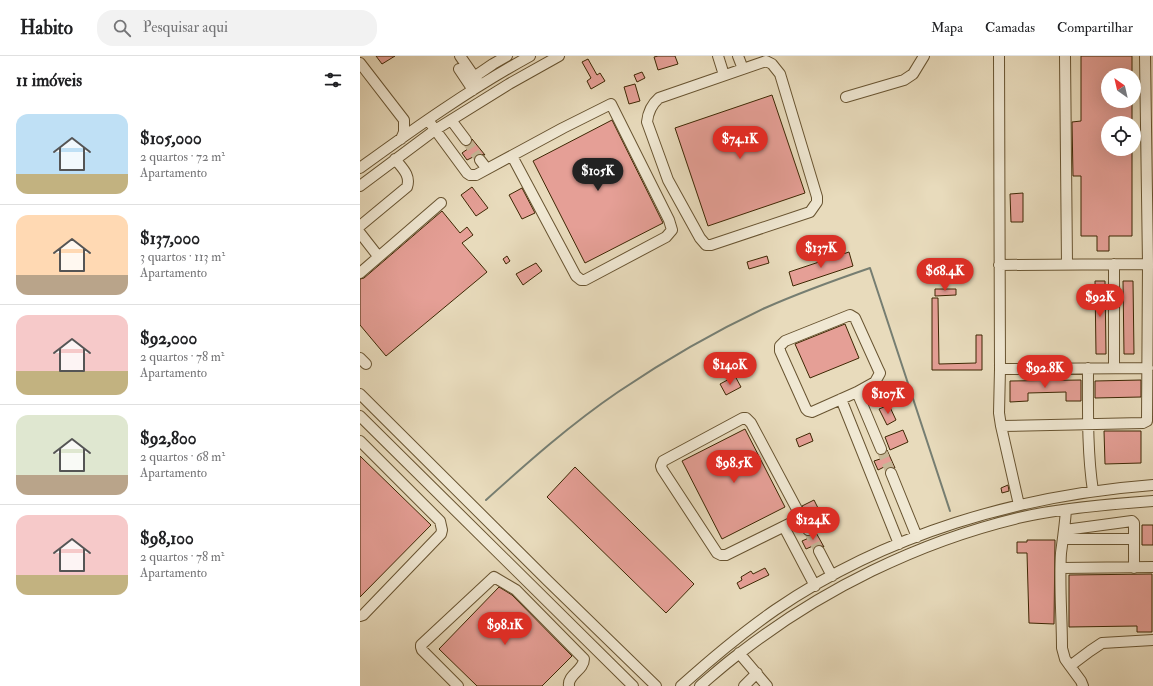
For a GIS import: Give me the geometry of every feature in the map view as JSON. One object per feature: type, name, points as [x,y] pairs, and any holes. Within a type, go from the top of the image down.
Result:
[{"type":"lane","points":[[460,56],[476,84]]},
{"type":"lane","points":[[360,168],[476,84],[507,56]]},
{"type":"lane","points":[[476,84],[530,56]]},
{"type":"lane","points":[[360,186],[435,130],[509,84],[559,56]]},
{"type":"lane","points":[[718,56],[724,75]]},
{"type":"lane","points":[[738,56],[743,69]]},
{"type":"lane","points":[[846,97],[904,80],[913,74],[924,56]]},
{"type":"lane","points":[[999,56],[999,413],[1019,505]]},
{"type":"lane","points":[[1065,56],[1067,264]]},
{"type":"lane","points":[[1001,426],[1142,424],[1147,421],[1148,264],[1144,56]]},
{"type":"lane","points":[[766,61],[772,64],[780,74],[817,197],[817,202],[810,212],[711,245],[706,245],[700,238],[668,180],[648,122],[648,115],[654,103],[659,98],[724,75],[766,61]]},
{"type":"lane","points":[[360,63],[404,120],[404,132],[401,139]]},
{"type":"lane","points":[[459,69],[476,84]]},
{"type":"lane","points":[[428,120],[467,173],[470,175],[476,175],[563,128],[611,104],[670,220],[672,230],[666,238],[585,280],[581,280],[576,276],[564,256],[512,156]]},
{"type":"lane","points":[[451,120],[466,140]]},
{"type":"lane","points":[[360,226],[407,187],[408,178],[395,159]]},
{"type":"lane","points":[[480,160],[487,170]]},
{"type":"lane","points":[[360,273],[441,203]]},
{"type":"lane","points":[[360,234],[378,256]]},
{"type":"lane","points":[[1114,264],[1114,368]]},
{"type":"lane","points":[[999,265],[1148,264]]},
{"type":"lane","points":[[850,315],[853,316],[880,373],[875,382],[841,400],[812,412],[808,412],[780,351],[780,346],[781,343],[850,315]]},
{"type":"lane","points":[[1088,368],[1088,424],[1090,468],[1093,492]]},
{"type":"lane","points":[[1000,369],[1148,368]]},
{"type":"lane","points":[[857,392],[881,449]]},
{"type":"lane","points":[[360,394],[542,576],[656,686]]},
{"type":"lane","points":[[841,400],[899,544]]},
{"type":"lane","points":[[360,416],[633,686]]},
{"type":"lane","points":[[801,518],[726,555],[721,555],[717,553],[661,466],[663,461],[743,418],[746,418],[751,423],[808,530]]},
{"type":"lane","points":[[360,441],[440,521],[442,530],[441,534],[363,615],[360,616]]},
{"type":"lane","points":[[891,473],[917,537]]},
{"type":"lane","points":[[681,686],[735,640],[776,610],[832,576],[877,553],[917,537],[973,518],[1019,505],[1070,494],[1153,486]]},
{"type":"lane","points":[[700,686],[739,653],[778,625],[823,597],[874,570],[918,551],[975,530],[1019,518],[1066,510],[1153,500]]},
{"type":"lane","points":[[1066,510],[1061,568],[1062,648],[1065,659],[1083,686]]},
{"type":"lane","points":[[1064,535],[1131,520],[1134,523],[1134,568]]},
{"type":"lane","points":[[784,527],[815,586]]},
{"type":"lane","points":[[1064,535],[1134,539]]},
{"type":"lane","points":[[819,551],[832,576]]},
{"type":"lane","points":[[1061,568],[1153,567]]},
{"type":"lane","points":[[458,686],[422,650],[421,645],[494,577],[516,590],[584,659],[584,663],[569,680],[569,686]]},
{"type":"lane","points":[[1070,666],[1102,643],[1153,640]]},
{"type":"lane","points":[[739,653],[767,686]]},
{"type":"lane","points":[[744,686],[757,673]]},
{"type":"building","points":[[376,56],[395,56],[382,64]]},
{"type":"building","points":[[675,56],[678,64],[658,70],[654,57]]},
{"type":"building","points":[[1081,56],[1132,56],[1132,68],[1101,68],[1101,108],[1132,108],[1132,116],[1101,116],[1101,156],[1132,156],[1132,236],[1109,236],[1109,251],[1097,251],[1097,236],[1081,236],[1081,176],[1073,176],[1072,122],[1081,121]]},
{"type":"building","points":[[588,59],[597,75],[600,73],[605,81],[591,89],[587,81],[591,78],[582,62]]},
{"type":"building","points":[[642,72],[645,78],[637,82],[634,75]]},
{"type":"building","points":[[635,84],[640,101],[629,104],[624,87]]},
{"type":"building","points":[[772,95],[805,193],[708,226],[675,128]]},
{"type":"building","points":[[612,120],[663,223],[585,263],[533,161]]},
{"type":"building","points":[[472,139],[485,155],[479,154],[467,160],[462,153],[469,148],[467,146],[472,143]]},
{"type":"building","points":[[472,187],[488,208],[476,216],[461,195]]},
{"type":"building","points":[[522,188],[535,213],[522,219],[509,195]]},
{"type":"building","points":[[1023,193],[1023,222],[1011,222],[1010,194]]},
{"type":"building","points":[[442,211],[460,233],[467,227],[473,235],[462,243],[487,272],[386,356],[360,325],[360,279],[364,278]]},
{"type":"building","points":[[849,252],[853,266],[793,286],[789,272]]},
{"type":"building","points":[[507,256],[510,261],[506,264],[503,259]]},
{"type":"building","points":[[767,256],[769,263],[749,269],[747,262]]},
{"type":"building","points":[[536,263],[542,271],[523,285],[516,274]]},
{"type":"building","points":[[1095,281],[1105,281],[1106,354],[1096,354]]},
{"type":"building","points":[[1123,281],[1133,281],[1134,354],[1124,354]]},
{"type":"building","points":[[935,289],[956,289],[956,295],[935,296]]},
{"type":"building","points":[[932,298],[938,298],[939,364],[976,363],[976,335],[982,335],[982,370],[932,370]]},
{"type":"building","points":[[845,324],[859,358],[810,378],[795,344]]},
{"type":"building","points":[[735,376],[741,387],[726,395],[720,384]]},
{"type":"building","points":[[1081,380],[1081,401],[1066,401],[1066,392],[1028,393],[1028,401],[1010,402],[1010,381]]},
{"type":"building","points":[[1141,380],[1141,397],[1095,398],[1095,381]]},
{"type":"building","points":[[889,405],[896,420],[887,425],[879,409]]},
{"type":"building","points":[[745,429],[785,507],[722,539],[682,461]]},
{"type":"building","points":[[903,430],[908,442],[890,450],[885,437]]},
{"type":"building","points":[[1104,431],[1141,431],[1141,463],[1105,464]]},
{"type":"building","points":[[810,433],[813,441],[799,447],[796,439]]},
{"type":"building","points":[[887,450],[895,468],[887,468],[886,466],[878,470],[874,461],[883,458],[882,455],[886,453]]},
{"type":"building","points":[[360,456],[431,525],[360,597]]},
{"type":"building","points":[[575,467],[694,584],[666,613],[547,497]]},
{"type":"building","points":[[1008,485],[1009,491],[1002,493],[1001,488]]},
{"type":"building","points":[[814,500],[823,518],[812,524],[802,506]]},
{"type":"building","points":[[1142,525],[1153,525],[1153,545],[1142,545]]},
{"type":"building","points":[[814,529],[824,547],[815,545],[806,549],[802,541],[811,537],[814,533]]},
{"type":"building","points":[[1027,540],[1055,540],[1054,624],[1029,623],[1027,553],[1017,553],[1017,542],[1027,542]]},
{"type":"building","points":[[765,568],[769,575],[740,589],[737,583],[742,580],[741,577],[751,571],[753,574]]},
{"type":"building","points":[[1152,574],[1152,632],[1137,632],[1137,626],[1069,627],[1069,575]]},
{"type":"building","points":[[499,587],[512,595],[572,656],[542,686],[477,686],[439,649]]},
{"type":"waterway","points":[[486,500],[583,417],[618,392],[671,358],[765,308],[870,268],[950,511]]},
{"type":"tunnel","points":[[466,140],[480,160]]},
{"type":"tunnel","points":[[881,449],[891,473]]},
{"type":"tunnel","points":[[808,530],[819,551]]}]
